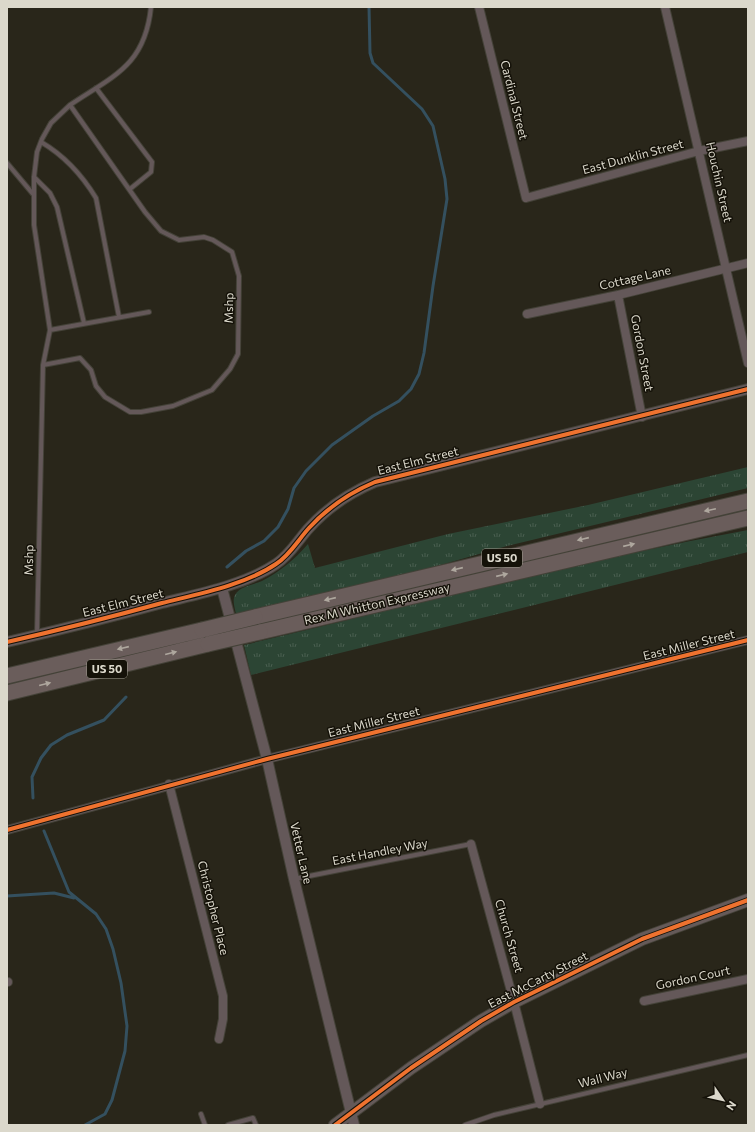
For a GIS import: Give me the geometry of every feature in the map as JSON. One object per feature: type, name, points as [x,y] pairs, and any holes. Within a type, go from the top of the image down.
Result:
[{"type":"highway","name":"Rex M Whitton Expressway","points":[[7,676],[748,501]]},
{"type":"highway","name":"Rex M Whitton Expressway","points":[[7,693],[208,644],[748,518]]},
{"type":"main road","name":"East McCarty Street","points":[[335,1125],[418,1063],[481,1021],[514,1002],[642,939],[748,900]]},
{"type":"street","name":"Cardinal Street","points":[[479,7],[526,198]]},
{"type":"street","name":"Houchin Street","points":[[665,7],[700,151],[748,363]]},
{"type":"street","name":"East Dunklin Street","points":[[526,198],[700,151],[748,142]]},
{"type":"street","name":"Cottage Lane","points":[[528,314],[618,295],[748,262]]},
{"type":"street","name":"Gordon Street","points":[[618,295],[642,417]]},
{"type":"street","name":"East Elm Street","points":[[7,642],[222,588],[276,564],[288,554],[309,528],[330,508],[351,493],[375,482],[642,417],[748,389]]},
{"type":"street","name":"Vetter Lane","points":[[222,588],[267,759],[294,879],[354,1125]]},
{"type":"street","name":"East Miller Street","points":[[7,830],[169,784],[748,640]]},
{"type":"street","name":"Christopher Place","points":[[169,784],[223,996],[223,1019],[219,1039]]},
{"type":"street","name":"Church Street","points":[[471,844],[540,1104]]},
{"type":"street","name":"Gordon Court","points":[[644,1001],[748,979]]},
{"type":"lane","name":"Mshp","points":[[37,635],[43,365],[50,330],[34,226],[33,194],[37,152],[51,123],[70,105],[128,66],[139,51],[151,7]]},
{"type":"lane","points":[[96,88],[152,162],[151,172],[130,189]]},
{"type":"lane","name":"Mshp","points":[[43,365],[80,358],[90,370],[96,386],[105,397],[130,412],[141,412],[173,406],[212,390],[219,384],[234,364],[238,354],[240,290],[239,276],[232,252],[213,240],[204,237],[179,240],[172,238],[154,223],[70,105]]},
{"type":"lane","points":[[41,142],[57,151],[67,161],[87,184],[96,198],[119,317]]},
{"type":"lane","points":[[7,163],[33,194]]},
{"type":"lane","points":[[34,177],[50,193],[57,207],[84,323]]},
{"type":"lane","points":[[50,330],[149,312]]},
{"type":"lane","name":"East Handley Way","points":[[294,879],[471,844]]},
{"type":"lane","name":"Wall Way","points":[[465,1125],[494,1115],[748,1054]]},
{"type":"lane","points":[[201,1114],[205,1125]]},
{"type":"lane","points":[[228,1125],[253,1118],[256,1125]]},
{"type":"green space","points":[[748,467],[748,488],[507,546],[430,568],[236,614],[234,600],[237,592],[243,588],[262,581],[281,569],[298,555],[308,544],[315,568],[448,534],[588,505]]},
{"type":"green space","points":[[748,530],[748,552],[251,675],[244,645],[559,569]]},
{"type":"waterway","points":[[227,567],[246,551],[264,541],[278,527],[288,509],[294,488],[306,471],[332,445],[373,416],[399,401],[411,389],[419,374],[424,353],[447,199],[445,179],[433,126],[422,109],[373,63],[370,53],[369,7]]},
{"type":"waterway","points":[[33,798],[32,777],[41,758],[51,745],[67,735],[104,720],[126,697]]},
{"type":"waterway","points":[[44,831],[69,892],[96,914],[106,929],[113,949],[121,983],[127,1026],[125,1051],[112,1100],[105,1114],[85,1125]]},
{"type":"waterway","points":[[7,896],[54,893],[74,898]]},
{"type":"cycle path","points":[[7,642],[206,592],[250,578],[281,560],[290,552],[316,520],[331,507],[356,491],[375,482],[748,389]]},
{"type":"cycle path","points":[[7,830],[267,759],[748,640]]},
{"type":"cycle path","points":[[335,1125],[411,1068],[481,1021],[514,1002],[642,939],[748,900]]}]
